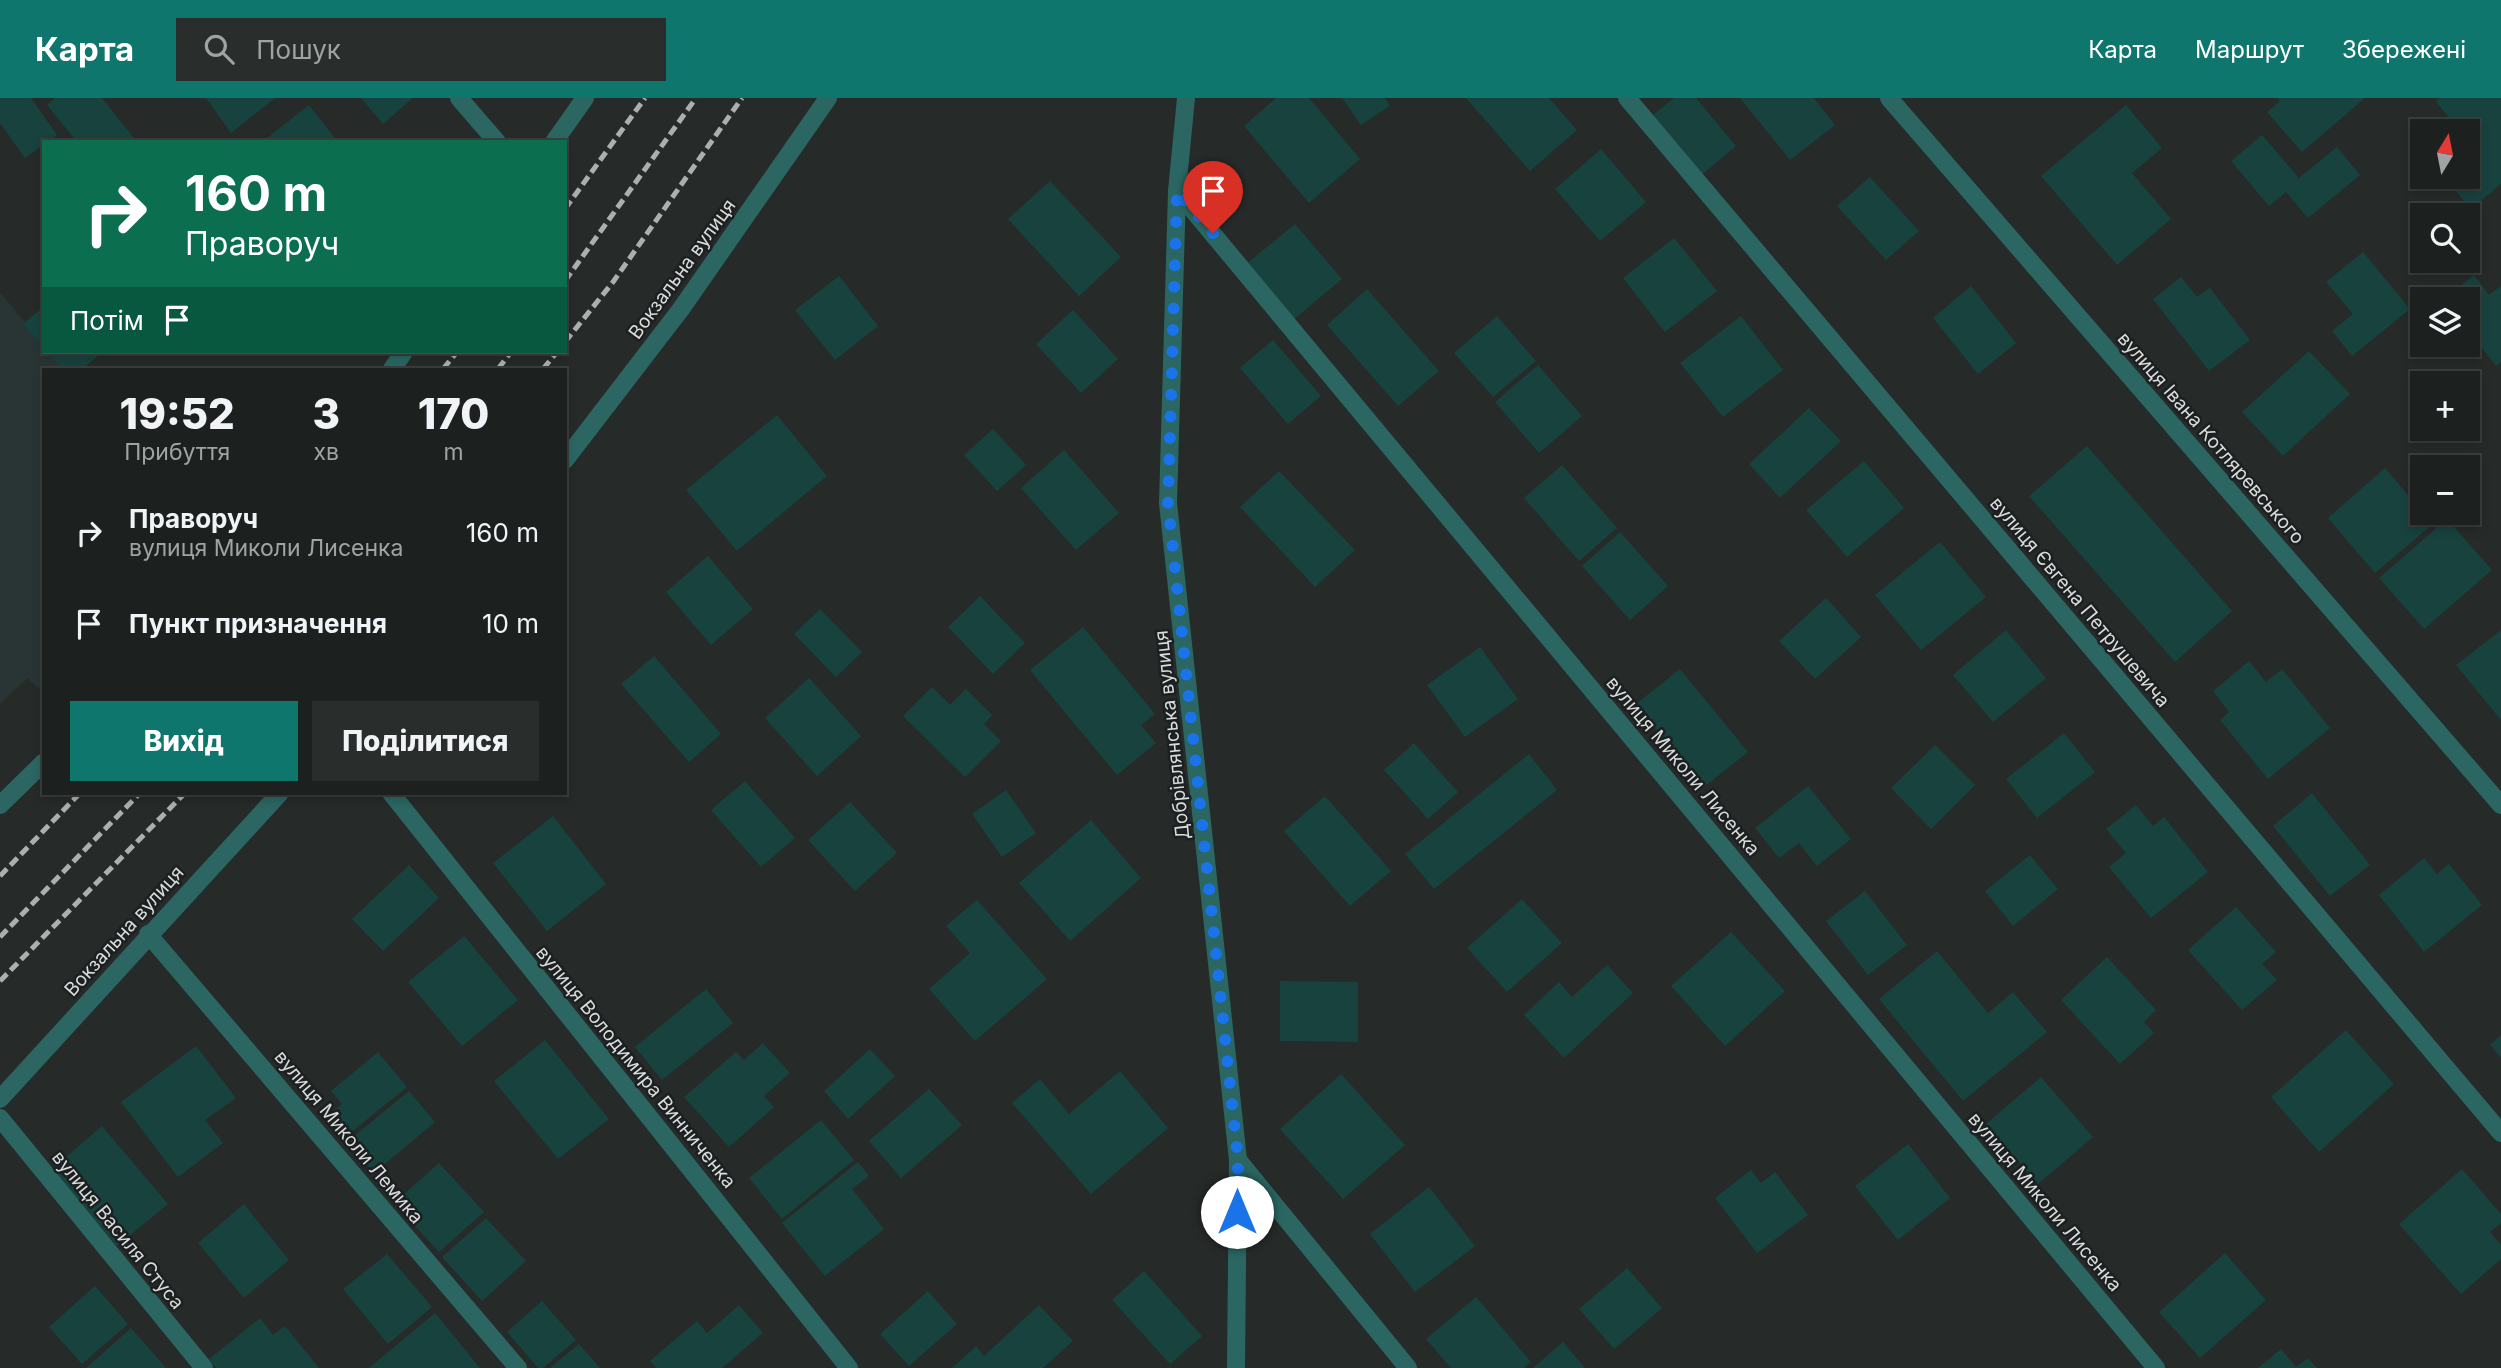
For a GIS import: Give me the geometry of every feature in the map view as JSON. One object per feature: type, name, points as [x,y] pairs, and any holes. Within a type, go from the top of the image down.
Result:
[{"type":"street","points":[[459,98],[495,140]]},
{"type":"street","points":[[555,140],[585,98]]},
{"type":"street","name":"Вокзальна вулиця","points":[[567,457],[681,309],[828,98]]},
{"type":"street","name":"Добрівлянська вулиця","points":[[1186,98],[1177,191],[1168,503],[1238,1160],[1236,1368]]},
{"type":"street","name":"вулиця Євгена Петрушевича","points":[[1627,98],[2501,1133]]},
{"type":"street","name":"вулиця Івана Котляревського","points":[[1889,98],[2501,805]]},
{"type":"street","name":"вулиця Миколи Лисенка","points":[[1177,191],[2156,1368]]},
{"type":"street","points":[[0,805],[42,764]]},
{"type":"street","name":"Вокзальна вулиця","points":[[0,1099],[148,934],[278,795]]},
{"type":"street","name":"вулиця Володимира Винниченка","points":[[393,795],[849,1368]]},
{"type":"street","name":"вулиця Миколи Лемика","points":[[148,934],[518,1368]]},
{"type":"street","name":"вулиця Василя Стуса","points":[[0,1118],[204,1368]]},
{"type":"street","points":[[1238,1160],[1408,1368]]},
{"type":"shaded area","points":[[0,292],[42,344],[42,354],[51,354],[62,368],[42,368],[42,691],[27,678],[0,704]]},
{"type":"building","points":[[0,98],[31,98],[57,135],[50,140],[42,140],[42,146],[25,158],[0,123]]},
{"type":"building","points":[[55,98],[102,98],[135,140],[75,140],[47,105]]},
{"type":"building","points":[[206,98],[275,98],[231,133]]},
{"type":"building","points":[[361,98],[413,98],[383,124]]},
{"type":"building","points":[[1276,98],[1309,98],[1360,159],[1309,203],[1244,126]]},
{"type":"building","points":[[1342,98],[1385,98],[1390,106],[1361,125]]},
{"type":"building","points":[[1466,98],[1549,98],[1577,130],[1530,171]]},
{"type":"building","points":[[1674,98],[1696,98],[1736,146],[1698,178],[1648,119]]},
{"type":"building","points":[[1740,98],[1814,98],[1835,125],[1790,160]]},
{"type":"building","points":[[2278,98],[2365,98],[2302,152],[2267,112],[2280,101]]},
{"type":"building","points":[[2440,98],[2501,98],[2501,184],[2478,203],[2466,203],[2454,189],[2480,189],[2480,119],[2450,119],[2436,102]]},
{"type":"building","points":[[309,105],[336,140],[265,140]]},
{"type":"building","points":[[2126,105],[2162,148],[2132,173],[2171,219],[2117,265],[2041,176]]},
{"type":"building","points":[[2262,135],[2299,178],[2337,147],[2360,175],[2308,218],[2286,192],[2269,206],[2231,161]]},
{"type":"building","points":[[1601,149],[1646,202],[1600,241],[1555,189]]},
{"type":"building","points":[[1870,177],[1919,231],[1886,260],[1837,206]]},
{"type":"building","points":[[1050,181],[1121,257],[1079,296],[1008,219]]},
{"type":"building","points":[[1295,224],[1342,279],[1292,321],[1245,265]]},
{"type":"building","points":[[1674,238],[1717,291],[1665,332],[1623,278]]},
{"type":"building","points":[[2363,252],[2410,309],[2352,356],[2332,331],[2353,314],[2326,282]]},
{"type":"building","points":[[2474,275],[2489,295],[2501,286],[2501,362],[2496,366],[2480,345],[2480,287],[2459,287]]},
{"type":"building","points":[[839,276],[878,326],[835,360],[795,310]]},
{"type":"building","points":[[2181,277],[2197,297],[2210,288],[2250,340],[2209,371],[2153,299]]},
{"type":"building","points":[[1971,286],[2016,343],[1978,374],[1933,318]]},
{"type":"building","points":[[1367,289],[1439,371],[1398,406],[1327,325]]},
{"type":"building","points":[[42,308],[42,346],[23,324]]},
{"type":"building","points":[[1073,310],[1118,359],[1081,393],[1036,344]]},
{"type":"building","points":[[1497,316],[1536,361],[1493,397],[1454,353]]},
{"type":"building","points":[[1741,316],[1783,370],[1723,417],[1680,363]]},
{"type":"building","points":[[1273,340],[1321,396],[1288,424],[1240,368]]},
{"type":"building","points":[[2309,351],[2350,394],[2283,456],[2242,412]]},
{"type":"building","points":[[49,354],[101,354],[83,368],[61,368]]},
{"type":"building","points":[[1538,365],[1582,416],[1539,453],[1495,402]]},
{"type":"building","points":[[1809,408],[1841,441],[1780,498],[1749,464]]},
{"type":"building","points":[[777,415],[827,476],[737,551],[686,490]]},
{"type":"building","points":[[993,429],[1026,465],[997,491],[964,455]]},
{"type":"building","points":[[2087,446],[2232,611],[2175,662],[2029,496]]},
{"type":"building","points":[[1064,450],[1119,513],[1076,550],[1021,488]]},
{"type":"building","points":[[1864,461],[1904,508],[1847,557],[1806,510]]},
{"type":"building","points":[[1562,465],[1617,528],[1579,561],[1524,498]]},
{"type":"building","points":[[2385,468],[2410,497],[2410,525],[2432,525],[2375,573],[2328,518]]},
{"type":"building","points":[[1279,471],[1355,550],[1315,587],[1240,507]]},
{"type":"building","points":[[2440,525],[2452,525],[2492,570],[2424,629],[2379,578]]},
{"type":"building","points":[[1620,532],[1668,586],[1630,620],[1582,566]]},
{"type":"building","points":[[1940,542],[1986,597],[1921,650],[1875,595]]},
{"type":"building","points":[[708,556],[753,609],[711,645],[666,592]]},
{"type":"building","points":[[980,596],[1025,643],[993,674],[948,627]]},
{"type":"building","points":[[1826,598],[1861,637],[1815,679],[1779,641]]},
{"type":"building","points":[[820,609],[862,652],[836,677],[794,634]]},
{"type":"building","points":[[1083,627],[1155,714],[1141,725],[1156,743],[1117,775],[1030,670]]},
{"type":"building","points":[[2006,630],[2046,678],[1993,722],[1953,675]]},
{"type":"building","points":[[2501,630],[2501,720],[2456,665]]},
{"type":"building","points":[[1480,647],[1518,699],[1465,737],[1427,685]]},
{"type":"building","points":[[654,656],[721,734],[689,762],[621,684]]},
{"type":"building","points":[[2249,661],[2266,682],[2282,669],[2330,728],[2268,779],[2220,720],[2229,712],[2213,691]]},
{"type":"building","points":[[1680,669],[1748,752],[1704,787],[1636,704]]},
{"type":"building","points":[[809,678],[861,736],[817,776],[765,718]]},
{"type":"building","points":[[932,687],[950,705],[966,689],[992,715],[984,724],[1001,741],[965,777],[903,716]]},
{"type":"building","points":[[2064,733],[2095,772],[2037,818],[2006,779]]},
{"type":"building","points":[[1414,743],[1458,792],[1428,819],[1384,770]]},
{"type":"building","points":[[1935,745],[1975,785],[1931,829],[1891,788]]},
{"type":"building","points":[[1529,754],[1557,790],[1434,889],[1405,854]]},
{"type":"building","points":[[745,781],[795,838],[761,867],[711,810]]},
{"type":"building","points":[[1808,786],[1851,839],[1817,866],[1799,843],[1779,858],[1755,828]]},
{"type":"building","points":[[1006,790],[1036,833],[1002,857],[972,814]]},
{"type":"building","points":[[2312,793],[2370,865],[2330,896],[2273,826]]},
{"type":"building","points":[[1325,796],[1391,871],[1350,906],[1284,831]]},
{"type":"building","points":[[850,802],[897,853],[855,891],[808,840]]},
{"type":"building","points":[[2136,805],[2153,826],[2164,817],[2208,872],[2151,918],[2109,867],[2126,853],[2106,829]]},
{"type":"building","points":[[553,816],[606,884],[547,931],[493,863]]},
{"type":"building","points":[[1091,820],[1141,878],[1070,941],[1019,883]]},
{"type":"building","points":[[2030,855],[2058,889],[2013,926],[1985,891]]},
{"type":"building","points":[[2424,858],[2437,874],[2449,864],[2482,905],[2424,952],[2379,895]]},
{"type":"building","points":[[409,865],[439,898],[383,951],[352,919]]},
{"type":"building","points":[[1865,891],[1907,945],[1868,975],[1826,921]]},
{"type":"building","points":[[1522,899],[1562,943],[1507,992],[1467,948]]},
{"type":"building","points":[[977,900],[1047,979],[975,1041],[929,989],[970,953],[946,926]]},
{"type":"building","points":[[2236,907],[2276,952],[2262,964],[2277,980],[2242,1010],[2188,950]]},
{"type":"building","points":[[1731,932],[1785,991],[1725,1046],[1671,986]]},
{"type":"building","points":[[464,936],[518,1000],[462,1046],[408,982]]},
{"type":"building","points":[[1937,951],[1988,1013],[2013,992],[2047,1032],[1963,1101],[1879,999]]},
{"type":"building","points":[[2107,957],[2156,1010],[2144,1022],[2154,1033],[2120,1064],[2061,1000]]},
{"type":"building","points":[[1607,965],[1633,993],[1564,1058],[1524,1015],[1559,982],[1572,997]]},
{"type":"building","points":[[1280,981],[1358,982],[1358,1042],[1280,1041]]},
{"type":"building","points":[[706,989],[733,1023],[662,1080],[635,1047]]},
{"type":"building","points":[[2346,1030],[2394,1084],[2319,1152],[2271,1097]]},
{"type":"building","points":[[2501,1035],[2501,1058],[2490,1045]]},
{"type":"building","points":[[545,1040],[609,1119],[558,1159],[494,1081]]},
{"type":"building","points":[[763,1043],[790,1073],[764,1096],[774,1107],[729,1147],[684,1097],[736,1052],[744,1060]]},
{"type":"building","points":[[196,1046],[236,1098],[205,1120],[223,1143],[178,1177],[121,1102]]},
{"type":"building","points":[[870,1049],[895,1076],[848,1119],[824,1091]]},
{"type":"building","points":[[378,1052],[407,1087],[344,1138],[327,1116],[342,1104],[331,1091]]},
{"type":"building","points":[[1120,1071],[1168,1128],[1091,1194],[1012,1103],[1040,1079],[1069,1114]]},
{"type":"building","points":[[1341,1074],[1405,1145],[1343,1199],[1280,1129]]},
{"type":"building","points":[[2041,1077],[2093,1137],[2038,1184],[1986,1124]]},
{"type":"building","points":[[929,1089],[962,1125],[901,1178],[869,1141]]},
{"type":"building","points":[[409,1091],[435,1122],[374,1173],[347,1142]]},
{"type":"building","points":[[821,1120],[854,1160],[782,1219],[749,1178]]},
{"type":"building","points":[[102,1126],[168,1204],[117,1246],[52,1169]]},
{"type":"building","points":[[1908,1144],[1950,1198],[1898,1240],[1855,1186]]},
{"type":"building","points":[[858,1162],[869,1176],[852,1189],[884,1229],[825,1276],[782,1223]]},
{"type":"building","points":[[439,1163],[484,1212],[439,1252],[394,1203]]},
{"type":"building","points":[[2462,1169],[2501,1214],[2501,1223],[2490,1232],[2501,1245],[2501,1259],[2461,1294],[2399,1224]]},
{"type":"building","points":[[1751,1170],[1761,1183],[1775,1172],[1808,1215],[1757,1253],[1715,1198]]},
{"type":"building","points":[[1429,1187],[1475,1246],[1415,1292],[1370,1234]]},
{"type":"building","points":[[244,1204],[289,1260],[244,1298],[198,1243]]},
{"type":"building","points":[[486,1218],[526,1261],[482,1301],[442,1257]]},
{"type":"building","points":[[2225,1253],[2266,1300],[2200,1358],[2159,1312]]},
{"type":"building","points":[[387,1254],[432,1307],[388,1344],[343,1289]]},
{"type":"building","points":[[1627,1268],[1662,1308],[1614,1349],[1579,1309]]},
{"type":"building","points":[[1144,1271],[1202,1336],[1170,1364],[1112,1300]]},
{"type":"building","points":[[95,1286],[128,1324],[82,1364],[49,1327]]},
{"type":"building","points":[[928,1291],[957,1324],[909,1366],[880,1334]]},
{"type":"building","points":[[1476,1297],[1531,1362],[1524,1368],[1451,1368],[1426,1339]]},
{"type":"building","points":[[542,1301],[576,1340],[543,1368],[538,1368],[507,1332]]},
{"type":"building","points":[[739,1305],[763,1333],[722,1368],[656,1368],[650,1361],[697,1321],[707,1333]]},
{"type":"building","points":[[1039,1305],[1073,1341],[1043,1368],[952,1368],[976,1346],[984,1356]]},
{"type":"building","points":[[435,1313],[480,1368],[369,1368]]},
{"type":"building","points":[[260,1318],[273,1335],[285,1326],[319,1368],[216,1368],[209,1359]]},
{"type":"building","points":[[131,1328],[166,1368],[86,1368]]},
{"type":"building","points":[[1563,1342],[1585,1368],[1533,1368]]},
{"type":"building","points":[[579,1344],[600,1368],[550,1368]]},
{"type":"building","points":[[2281,1349],[2296,1367],[2308,1358],[2317,1368],[2258,1368]]},
{"type":"railway","points":[[567,206],[645,98]]},
{"type":"railway","points":[[567,278],[696,98]]},
{"type":"railway","points":[[567,340],[613,282],[742,98]]},
{"type":"railway","points":[[444,368],[455,354]]},
{"type":"railway","points":[[499,368],[509,354]]},
{"type":"railway","points":[[544,368],[555,354]]},
{"type":"railway","points":[[0,876],[78,795]]},
{"type":"railway","points":[[0,937],[138,795]]},
{"type":"railway","points":[[0,981],[183,795]]},
{"type":"route","points":[[1213,233],[1177,191],[1168,503],[1238,1160],[1237,1212]]}]
